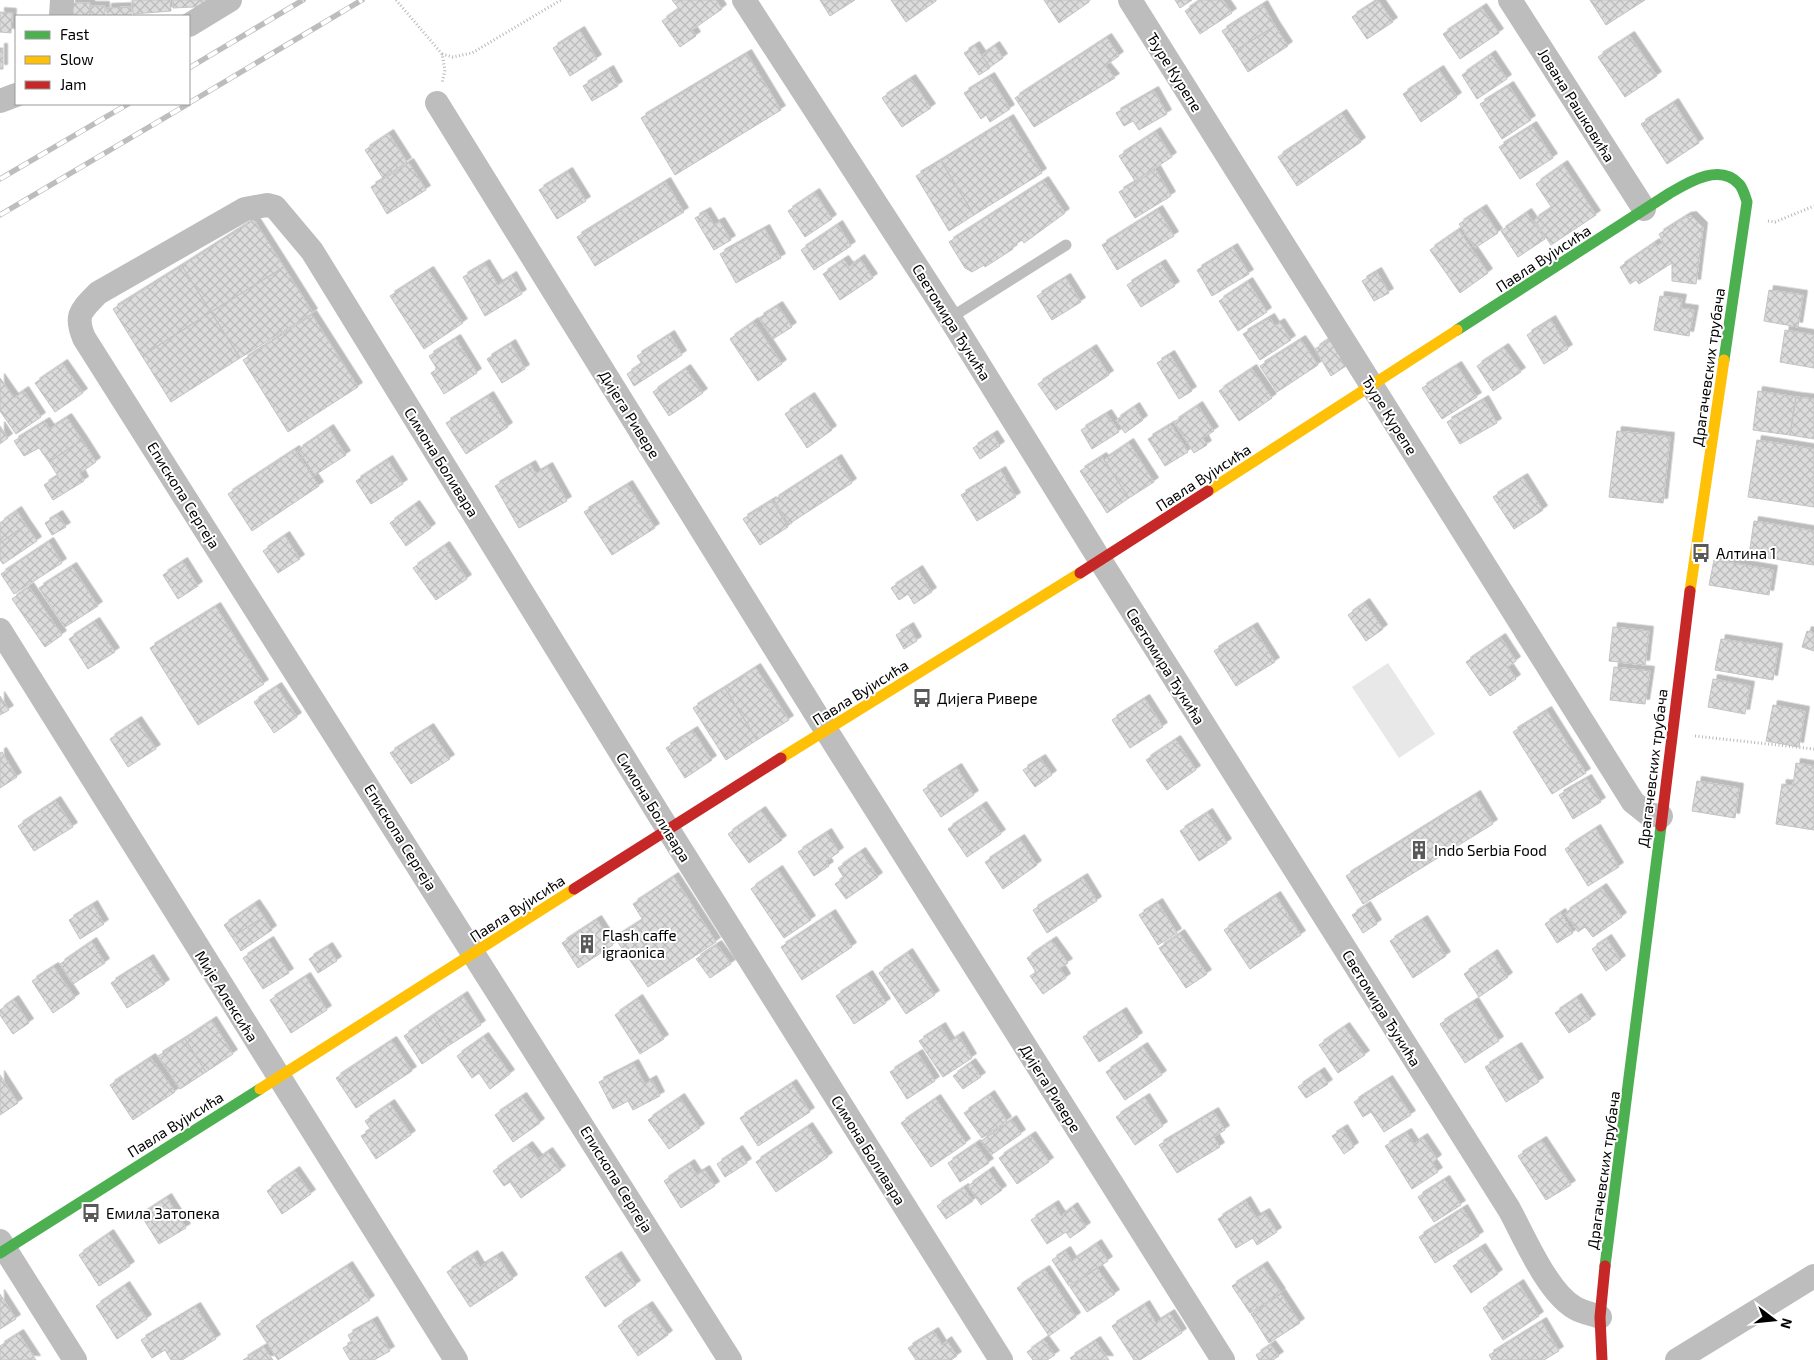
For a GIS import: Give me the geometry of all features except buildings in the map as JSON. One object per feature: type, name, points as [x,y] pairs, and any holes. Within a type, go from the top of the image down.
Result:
[{"type":"street","points":[[61,15],[62,0]]},
{"type":"street","points":[[190,24],[230,0]]},
{"type":"street","name":"Светомира Ђукића","points":[[744,0],[950,318],[1100,560],[1509,1209],[1548,1278],[1562,1297],[1575,1308],[1600,1317]]},
{"type":"street","name":"Ђуре Курепе","points":[[1130,0],[1633,802],[1648,814],[1661,816]]},
{"type":"street","name":"Јована Рашковића","points":[[1510,0],[1644,209]]},
{"type":"street","points":[[0,101],[15,95]]},
{"type":"street","name":"Дијега Ривере","points":[[437,103],[826,730],[1223,1360]]},
{"type":"street","name":"Павла Вујисића","points":[[2,1248],[278,1077],[826,730],[1100,560],[1685,183],[1718,174],[1727,176],[1738,184]]},
{"type":"street","name":"Драгачевских трубача","points":[[1602,1360],[1600,1317],[1641,994],[1661,816],[1689,597],[1747,202],[1738,184]]},
{"type":"street","name":"Симона Боливара","points":[[80,312],[98,293],[245,209],[257,206],[275,207],[312,251],[668,830],[1001,1360]]},
{"type":"street","name":"Епископа Сергеја","points":[[80,312],[78,324],[84,338],[475,953],[730,1360]]},
{"type":"street","name":"Мије Алексића","points":[[0,630],[456,1360]]},
{"type":"street","points":[[2,1248],[75,1360]]},
{"type":"street","points":[[1677,1360],[1814,1276]]},
{"type":"lane","points":[[950,318],[1066,245]]},
{"type":"path","points":[[396,0],[442,54],[445,70],[437,103]]},
{"type":"path","points":[[442,54],[453,57],[472,53],[561,0]]},
{"type":"path","points":[[1745,218],[1775,222],[1814,206]]},
{"type":"path","points":[[1672,733],[1814,749]]},
{"type":"shaded area","points":[[1388,663],[1435,734],[1399,758],[1352,687]]},
{"type":"railway","points":[[190,67],[303,0]]},
{"type":"railway","points":[[190,102],[362,0]]},
{"type":"railway","points":[[0,179],[126,105]]},
{"type":"railway","points":[[0,215],[186,105]]},
{"type":"traffic: fast","points":[[1457,330],[1670,193],[1705,176],[1723,175],[1739,184],[1747,202],[1724,360]]},
{"type":"traffic: fast","points":[[1605,1266],[1661,826]]},
{"type":"traffic: fast","points":[[0,1253],[260,1089]]},
{"type":"traffic: slow","points":[[1208,491],[1457,330]]},
{"type":"traffic: slow","points":[[1690,591],[1724,360]]},
{"type":"traffic: slow","points":[[781,758],[1080,573]]},
{"type":"traffic: slow","points":[[260,1089],[574,889]]},
{"type":"traffic: jam","points":[[1080,573],[1208,491]]},
{"type":"traffic: jam","points":[[1661,826],[1690,591]]},
{"type":"traffic: jam","points":[[574,889],[781,758]]},
{"type":"traffic: jam","points":[[1602,1360],[1600,1317],[1605,1266]]},
{"type":"place","name":"Алтина 1","points":[[1701,553]]},
{"type":"place","name":"Дијега Ривере","points":[[922,698]]},
{"type":"place","name":"Indo Serbia Food","points":[[1419,850]]},
{"type":"place","name":"Flash caffe igraonica","points":[[587,944]]},
{"type":"place","name":"Емила Затопека","points":[[91,1213]]}]
